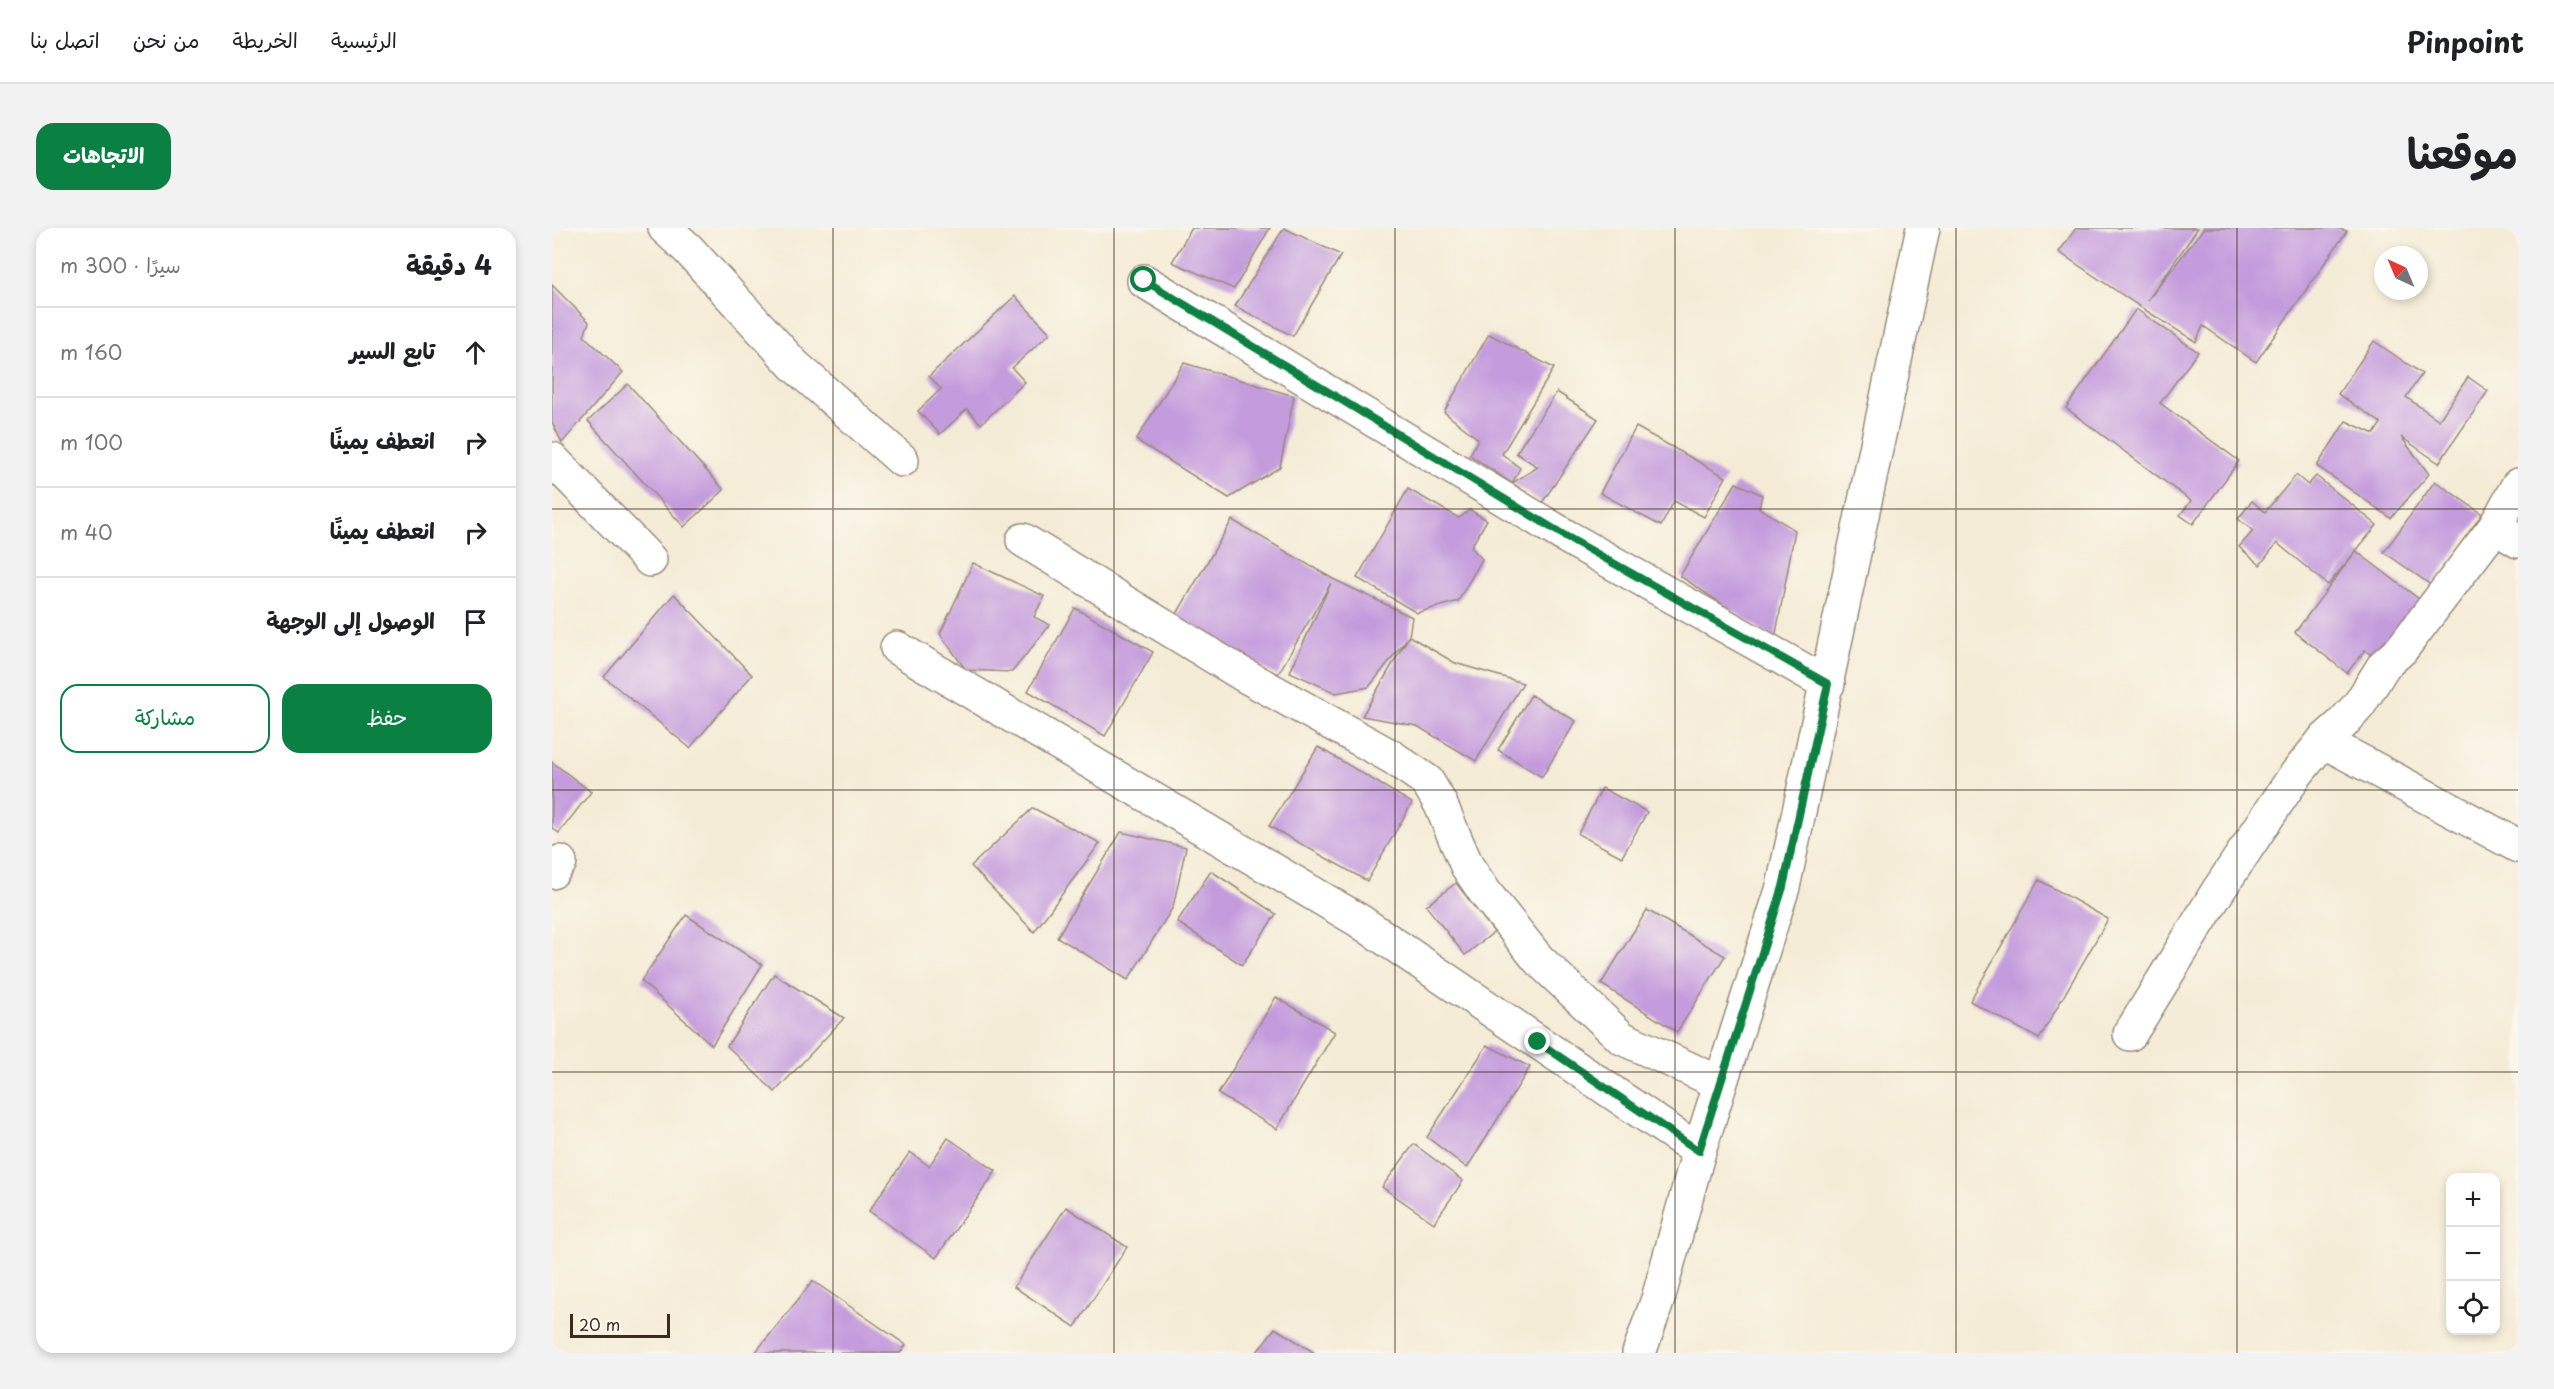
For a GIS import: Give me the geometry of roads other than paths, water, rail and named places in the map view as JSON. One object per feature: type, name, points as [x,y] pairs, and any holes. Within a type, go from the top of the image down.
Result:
[{"type":"street","points":[[665,228],[688,249],[794,365],[902,460]]},
{"type":"street","points":[[1639,1353],[1658,1299],[1720,1083],[1783,887],[1828,684],[1923,228]]},
{"type":"street","points":[[1144,280],[1567,537],[1828,684]]},
{"type":"street","points":[[552,459],[650,560]]},
{"type":"street","points":[[2130,1034],[2218,891],[2294,777],[2323,741],[2359,705],[2384,665],[2401,650],[2506,534],[2518,485]]},
{"type":"street","points":[[1023,540],[1242,674],[1392,757],[1427,782],[1440,803],[1467,866],[1486,894],[1538,959],[1623,1038],[1720,1083]]},
{"type":"street","points":[[897,648],[1358,920],[1699,1151]]},
{"type":"street","points":[[2323,741],[2518,846]]}]
